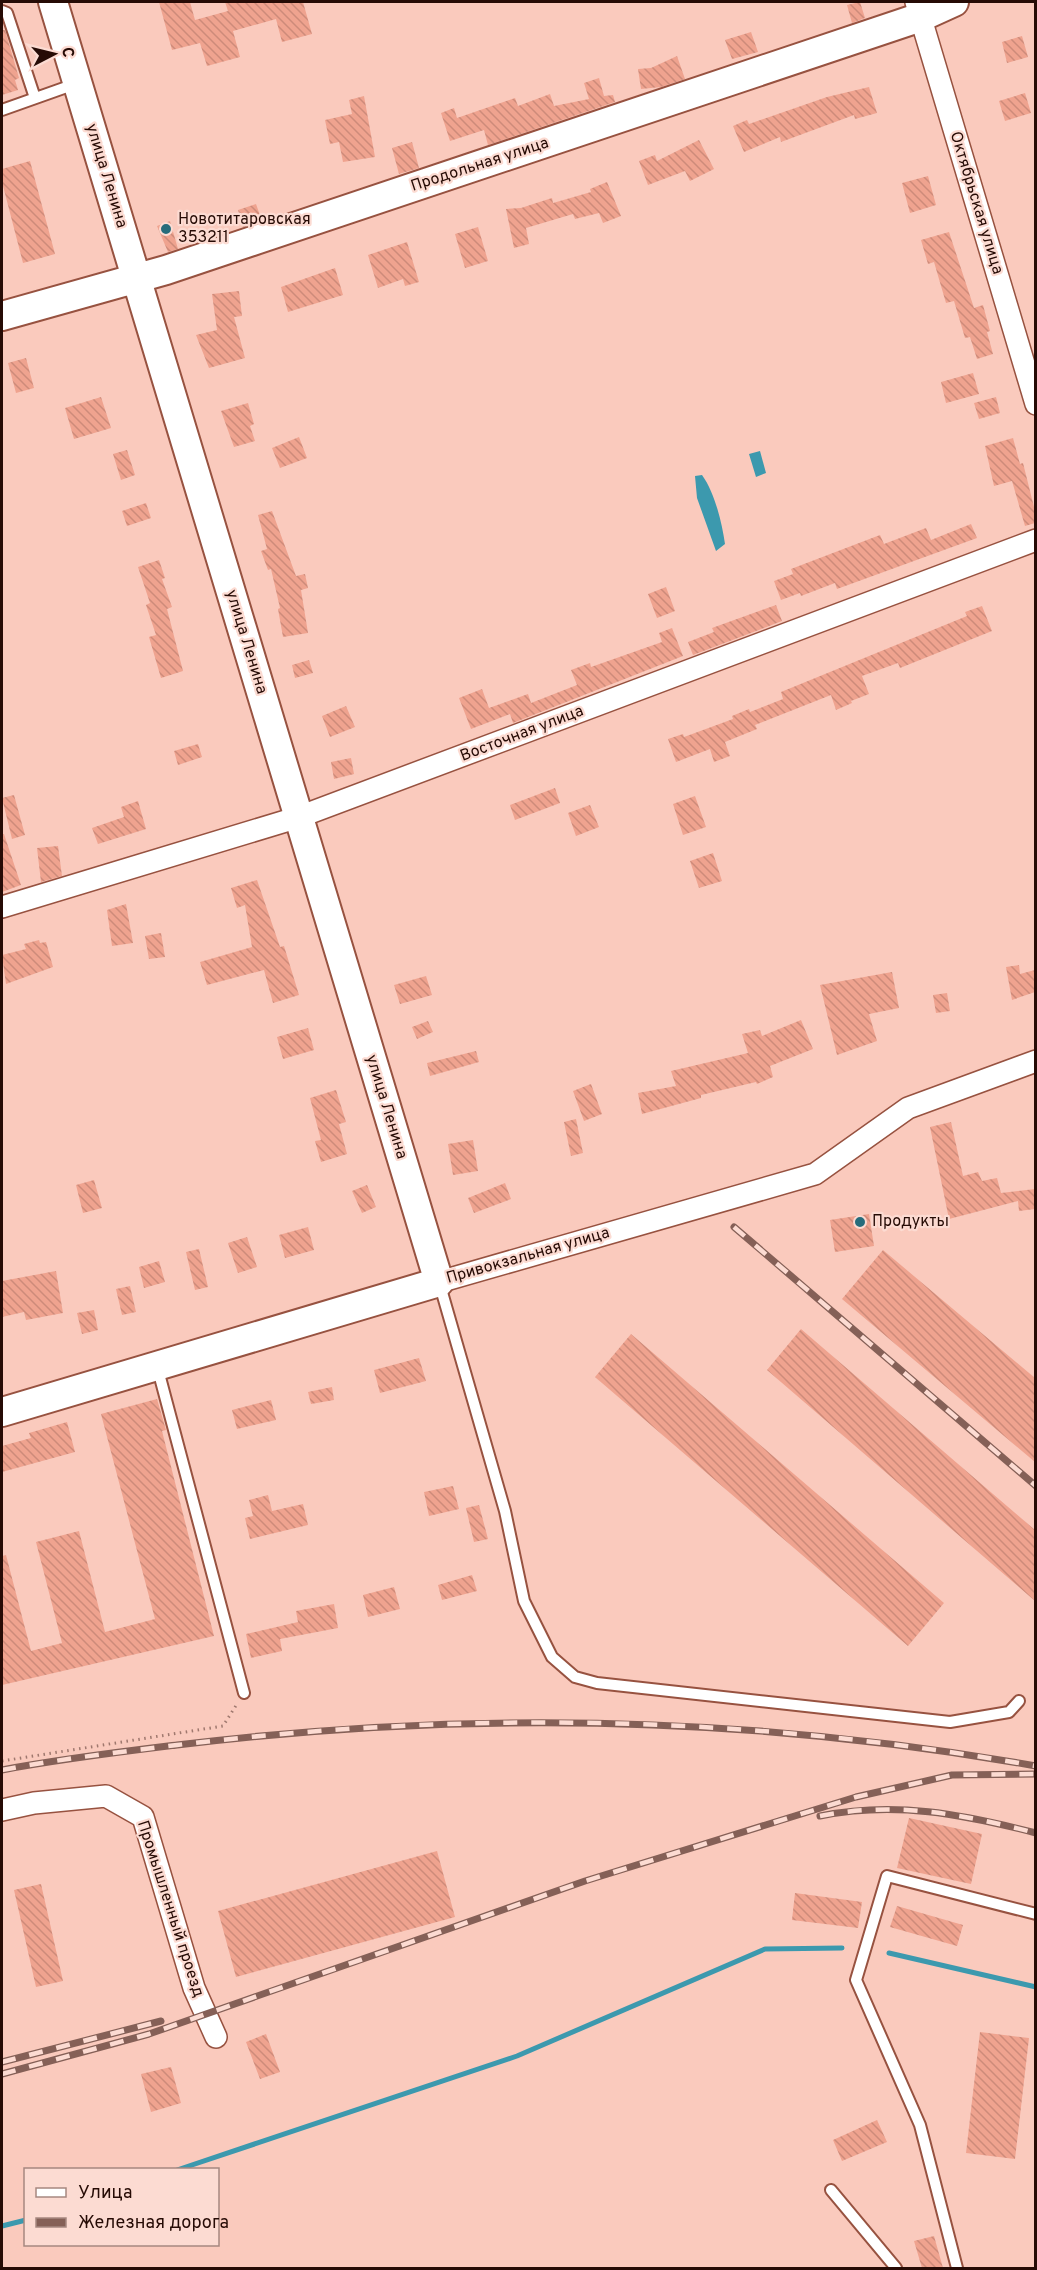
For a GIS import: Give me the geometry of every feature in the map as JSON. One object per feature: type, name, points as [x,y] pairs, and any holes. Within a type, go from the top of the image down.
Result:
[{"type":"street","name":"улица Ленина","points":[[53,2],[439,1282]]},
{"type":"street","name":"Продольная улица","points":[[2,316],[137,278],[919,10],[954,2]]},
{"type":"street","name":"Октябрьская улица","points":[[919,10],[1035,404]]},
{"type":"street","name":"Восточная улица","points":[[2,907],[299,817],[1035,540]]},
{"type":"street","name":"Привокзальная улица","points":[[2,1412],[439,1282],[815,1174],[908,1108],[1035,1060]]},
{"type":"street","name":"Промышленный проезд","points":[[2,1810],[34,1803],[106,1796],[143,1817],[194,1988],[216,2037]]},
{"type":"lane","points":[[2,10],[7,13],[35,98]]},
{"type":"lane","points":[[2,110],[78,83]]},
{"type":"lane","points":[[439,1282],[505,1511],[524,1601],[552,1657],[575,1677],[597,1683],[950,1722],[1009,1713],[1019,1701]]},
{"type":"lane","points":[[157,1365],[244,1693]]},
{"type":"lane","points":[[957,2268],[920,2125],[856,1980],[886,1876],[1035,1914]]},
{"type":"lane","points":[[831,2190],[896,2268]]},
{"type":"path","points":[[2,1761],[223,1726],[244,1693]]},
{"type":"water","points":[[760,451],[766,473],[756,477],[749,454]]},
{"type":"water","points":[[702,475],[714,499],[724,536],[725,544],[716,551],[697,498],[695,476]]},
{"type":"building","points":[[159,2],[190,2],[195,20],[228,11],[225,2],[303,2],[312,34],[282,42],[276,19],[233,31],[240,57],[207,66],[200,43],[172,50]]},
{"type":"building","points":[[860,2],[865,18],[852,23],[847,5]]},
{"type":"building","points":[[2,30],[5,30],[19,78],[15,80],[18,90],[2,95]]},
{"type":"building","points":[[751,32],[758,52],[732,59],[725,40]]},
{"type":"building","points":[[1022,36],[1028,57],[1007,63],[1002,42]]},
{"type":"building","points":[[677,56],[685,79],[661,87],[641,89],[638,69],[651,68]]},
{"type":"building","points":[[599,78],[604,96],[613,95],[615,102],[488,145],[484,130],[450,141],[441,113],[454,108],[457,118],[515,98],[518,106],[550,94],[554,106],[589,99],[584,83]]},
{"type":"building","points":[[869,87],[877,113],[855,119],[854,115],[781,142],[780,137],[744,152],[733,126],[747,120],[749,124],[827,97]]},
{"type":"building","points":[[1025,93],[1031,113],[1005,121],[999,101]]},
{"type":"building","points":[[364,96],[375,157],[343,162],[339,142],[330,144],[325,120],[352,114],[349,100]]},
{"type":"building","points":[[699,140],[714,169],[690,181],[685,171],[648,185],[639,161],[655,155],[657,161]]},
{"type":"building","points":[[412,142],[419,168],[399,174],[392,148]]},
{"type":"building","points":[[30,161],[55,254],[23,263],[2,182],[2,169]]},
{"type":"building","points":[[928,176],[936,205],[910,213],[902,183]]},
{"type":"building","points":[[607,182],[621,216],[603,223],[599,213],[575,219],[573,214],[526,228],[529,244],[514,248],[506,209],[521,208],[552,198],[553,203],[591,192],[590,189]]},
{"type":"building","points":[[256,204],[262,221],[243,227],[238,210]]},
{"type":"building","points":[[170,221],[178,249],[168,252],[157,226]]},
{"type":"building","points":[[478,227],[488,261],[465,268],[455,234]]},
{"type":"building","points":[[949,232],[974,308],[983,305],[990,331],[987,332],[993,354],[977,359],[970,337],[965,338],[954,301],[946,303],[934,262],[928,264],[921,240]]},
{"type":"building","points":[[407,242],[419,282],[405,286],[403,279],[378,288],[368,255]]},
{"type":"building","points":[[335,268],[343,295],[288,312],[281,287]]},
{"type":"building","points":[[239,291],[242,316],[234,317],[245,358],[209,368],[196,335],[217,330],[212,294]]},
{"type":"building","points":[[26,358],[34,388],[16,393],[8,363]]},
{"type":"building","points":[[973,373],[979,394],[946,403],[941,382]]},
{"type":"building","points":[[101,397],[111,428],[74,439],[65,408]]},
{"type":"building","points":[[996,397],[1000,413],[979,419],[974,403]]},
{"type":"building","points":[[248,403],[254,424],[250,426],[255,441],[234,447],[221,411]]},
{"type":"building","points":[[299,437],[307,458],[280,468],[272,448]]},
{"type":"building","points":[[1013,438],[1020,464],[1023,463],[1035,511],[1035,523],[1025,526],[1012,481],[994,486],[985,446]]},
{"type":"building","points":[[127,450],[135,475],[121,480],[113,454]]},
{"type":"building","points":[[146,503],[151,518],[127,526],[122,511]]},
{"type":"building","points":[[272,511],[296,576],[305,574],[308,588],[301,590],[308,633],[283,637],[278,609],[280,608],[271,569],[268,570],[261,551],[267,549],[258,515]]},
{"type":"building","points":[[971,524],[977,538],[837,589],[835,583],[801,596],[800,593],[781,600],[774,581],[793,574],[791,569],[880,535],[884,544],[926,528],[931,540]]},
{"type":"building","points":[[159,560],[165,578],[162,579],[172,607],[167,609],[183,671],[161,678],[149,637],[156,635],[146,605],[150,603],[138,567]]},
{"type":"building","points":[[666,587],[675,611],[657,618],[648,594]]},
{"type":"building","points":[[776,605],[782,621],[693,655],[688,642],[714,632],[712,628]]},
{"type":"building","points":[[982,606],[992,631],[900,668],[898,663],[862,676],[869,694],[851,701],[852,703],[836,710],[831,695],[755,725],[757,729],[725,742],[730,756],[714,762],[710,749],[676,762],[668,739],[683,734],[684,737],[733,719],[732,716],[749,709],[750,712],[783,699],[781,692],[967,616],[965,612]]},
{"type":"building","points":[[672,628],[683,656],[513,723],[510,714],[471,729],[459,698],[482,689],[489,708],[528,694],[531,703],[577,685],[571,670],[590,663],[591,667],[662,642],[659,633]]},
{"type":"building","points":[[309,660],[313,673],[295,678],[292,665]]},
{"type":"building","points":[[346,706],[355,727],[330,737],[322,716]]},
{"type":"building","points":[[198,744],[202,757],[178,765],[174,751]]},
{"type":"building","points":[[351,758],[354,774],[334,779],[331,762]]},
{"type":"building","points":[[555,788],[560,803],[515,820],[510,805]]},
{"type":"building","points":[[14,795],[25,835],[12,839],[2,798]]},
{"type":"building","points":[[695,796],[706,827],[683,835],[673,804]]},
{"type":"building","points":[[138,801],[146,829],[98,844],[92,828],[124,817],[121,807]]},
{"type":"building","points":[[590,805],[599,827],[576,836],[568,813]]},
{"type":"building","points":[[2,834],[4,834],[21,885],[2,892]]},
{"type":"building","points":[[58,846],[62,876],[41,882],[37,848]]},
{"type":"building","points":[[713,853],[722,881],[699,888],[690,861]]},
{"type":"building","points":[[257,880],[280,947],[284,946],[299,995],[273,1003],[264,970],[207,985],[200,962],[252,947],[245,905],[237,908],[231,888]]},
{"type":"building","points":[[126,904],[133,943],[112,946],[107,910]]},
{"type":"building","points":[[161,933],[165,957],[149,959],[145,936]]},
{"type":"building","points":[[39,940],[40,943],[46,942],[53,967],[6,984],[2,955],[26,949],[24,944]]},
{"type":"building","points":[[1019,965],[1020,974],[1035,970],[1035,992],[1012,1000],[1006,967]]},
{"type":"building","points":[[892,972],[899,1008],[869,1014],[877,1041],[837,1055],[820,985]]},
{"type":"building","points":[[426,976],[432,995],[400,1004],[394,985]]},
{"type":"building","points":[[947,993],[950,1011],[936,1013],[933,995]]},
{"type":"building","points":[[801,1020],[813,1049],[770,1066],[773,1077],[757,1084],[756,1082],[701,1095],[701,1098],[642,1114],[638,1093],[676,1086],[671,1071],[748,1053],[742,1034],[760,1030],[762,1036]]},
{"type":"building","points":[[428,1021],[433,1032],[417,1039],[412,1027]]},
{"type":"building","points":[[308,1028],[314,1050],[283,1059],[277,1037]]},
{"type":"building","points":[[476,1051],[479,1062],[430,1076],[427,1063]]},
{"type":"building","points":[[591,1084],[602,1114],[584,1121],[573,1091]]},
{"type":"building","points":[[336,1090],[346,1122],[339,1124],[347,1154],[321,1162],[315,1141],[321,1140],[310,1098]]},
{"type":"building","points":[[576,1119],[583,1153],[571,1156],[564,1122]]},
{"type":"building","points":[[951,1122],[963,1176],[978,1172],[982,1181],[997,1178],[1001,1193],[1035,1189],[1035,1209],[1019,1211],[1018,1201],[949,1219],[930,1127]]},
{"type":"building","points":[[473,1140],[478,1171],[453,1175],[448,1144]]},
{"type":"building","points":[[94,1180],[102,1208],[83,1213],[76,1185]]},
{"type":"building","points":[[505,1183],[511,1199],[474,1213],[468,1198]]},
{"type":"building","points":[[367,1185],[376,1207],[362,1213],[352,1191]]},
{"type":"building","points":[[869,1214],[874,1246],[835,1252],[830,1220]]},
{"type":"building","points":[[308,1227],[314,1250],[285,1258],[279,1235]]},
{"type":"building","points":[[247,1237],[257,1267],[238,1273],[228,1243]]},
{"type":"building","points":[[199,1249],[208,1287],[195,1290],[186,1252]]},
{"type":"building","points":[[883,1250],[1035,1378],[1035,1462],[842,1299]]},
{"type":"building","points":[[159,1261],[165,1282],[144,1288],[139,1267]]},
{"type":"building","points":[[56,1271],[63,1313],[26,1320],[24,1312],[2,1317],[2,1281]]},
{"type":"building","points":[[130,1286],[136,1312],[122,1315],[116,1289]]},
{"type":"building","points":[[94,1310],[98,1330],[82,1334],[77,1313]]},
{"type":"building","points":[[801,1329],[1035,1530],[1035,1601],[767,1370]]},
{"type":"building","points":[[631,1334],[944,1603],[908,1646],[595,1377]]},
{"type":"building","points":[[419,1358],[426,1381],[380,1393],[374,1370]]},
{"type":"building","points":[[332,1387],[334,1400],[311,1404],[308,1392]]},
{"type":"building","points":[[157,1399],[166,1430],[162,1431],[214,1636],[2,1685],[2,1556],[6,1555],[31,1651],[62,1643],[36,1542],[79,1531],[105,1632],[155,1619],[101,1414]]},
{"type":"building","points":[[271,1400],[276,1420],[237,1429],[232,1410]]},
{"type":"building","points":[[67,1422],[75,1452],[2,1472],[2,1446],[31,1438],[29,1433]]},
{"type":"building","points":[[453,1486],[459,1509],[429,1516],[424,1492]]},
{"type":"building","points":[[268,1495],[272,1511],[303,1504],[308,1525],[250,1539],[245,1518],[253,1516],[249,1500]]},
{"type":"building","points":[[479,1505],[488,1539],[474,1542],[466,1508]]},
{"type":"building","points":[[472,1575],[477,1591],[442,1600],[438,1585]]},
{"type":"building","points":[[394,1587],[400,1609],[368,1617],[363,1595]]},
{"type":"building","points":[[334,1604],[338,1628],[280,1639],[282,1651],[251,1658],[246,1634],[298,1622],[296,1611]]},
{"type":"building","points":[[909,1818],[982,1834],[971,1884],[897,1868]]},
{"type":"building","points":[[437,1851],[455,1917],[236,1977],[218,1911]]},
{"type":"building","points":[[41,1884],[63,1981],[36,1987],[14,1890]]},
{"type":"building","points":[[795,1893],[862,1902],[858,1928],[792,1920]]},
{"type":"building","points":[[897,1906],[963,1925],[957,1946],[890,1927]]},
{"type":"building","points":[[980,2032],[1029,2038],[1015,2159],[966,2153]]},
{"type":"building","points":[[266,2034],[280,2072],[260,2079],[246,2042]]},
{"type":"building","points":[[171,2067],[181,2103],[151,2112],[141,2074]]},
{"type":"building","points":[[877,2120],[887,2142],[842,2161],[833,2140]]},
{"type":"building","points":[[934,2236],[943,2268],[922,2268],[914,2241]]},
{"type":"waterway","points":[[183,2168],[517,2056],[765,1949],[842,1948]]},
{"type":"waterway","points":[[889,1953],[1036,1987]]},
{"type":"waterway","points":[[2,2226],[24,2220]]},
{"type":"railway","points":[[734,1227],[1036,1486]]},
{"type":"railway","points":[[2,1770],[111,1753],[285,1734],[393,1726],[500,1723],[607,1723],[821,1736],[929,1749],[1036,1766]]},
{"type":"railway","points":[[2,2074],[149,2034],[585,1881],[856,1797],[952,1775],[1036,1774]]},
{"type":"railway","points":[[820,1816],[875,1810],[928,1812],[982,1820],[1036,1833]]},
{"type":"railway","points":[[2,2062],[161,2021]]},
{"type":"place","name":"Новотитаровская 353211","points":[[166,229]]},
{"type":"place","name":"Продукты","points":[[860,1222]]}]
